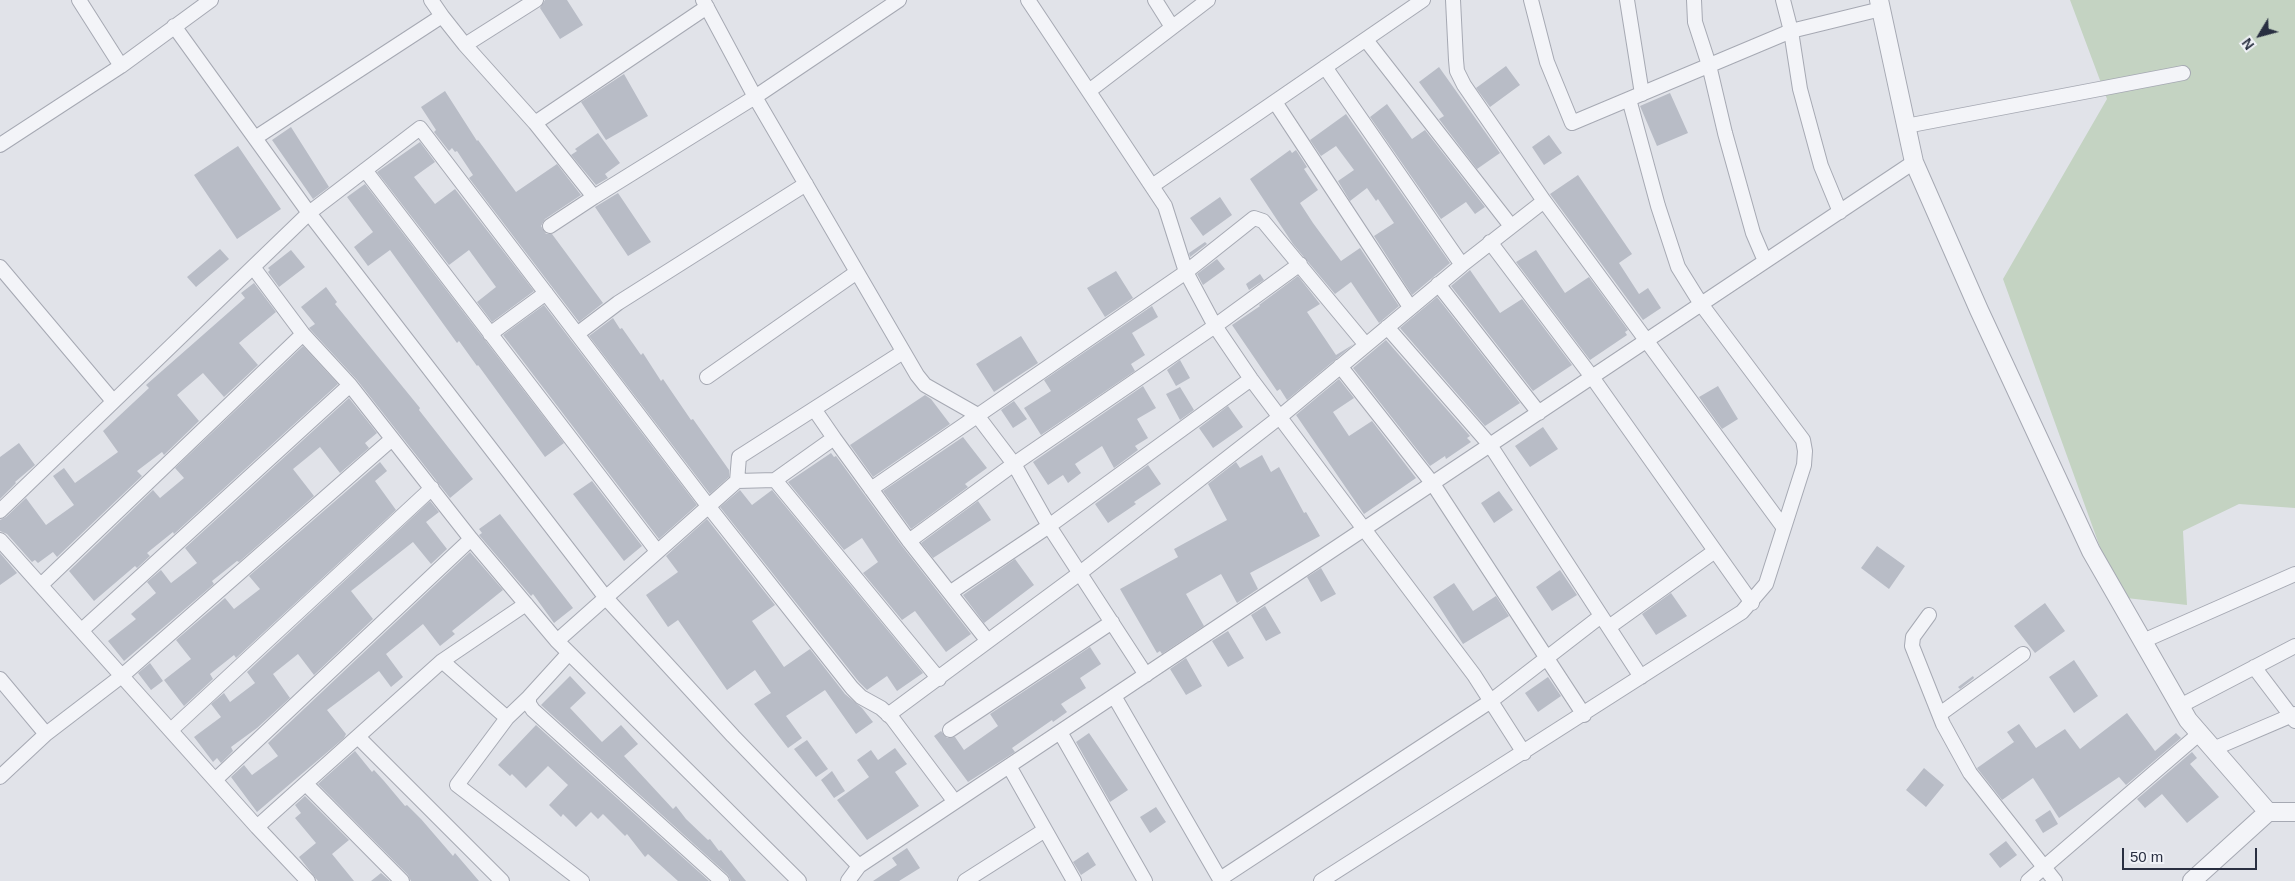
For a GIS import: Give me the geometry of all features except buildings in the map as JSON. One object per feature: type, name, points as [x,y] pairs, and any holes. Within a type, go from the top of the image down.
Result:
[{"type":"street","points":[[79,0],[121,66]]},
{"type":"street","points":[[0,146],[121,66],[211,0]]},
{"type":"street","points":[[431,0],[465,45],[535,123],[594,197]]},
{"type":"street","points":[[465,45],[536,0]]},
{"type":"street","points":[[550,226],[755,97],[899,0]]},
{"type":"street","points":[[1028,0],[1165,206],[1186,272],[1215,326],[1251,379],[1281,416],[1474,675],[1524,753]]},
{"type":"street","points":[[1155,0],[1172,27]]},
{"type":"street","points":[[1089,91],[1208,0]]},
{"type":"street","points":[[1152,186],[1423,0]]},
{"type":"street","points":[[1453,0],[1457,71],[1464,85],[1544,201],[1784,528]]},
{"type":"street","points":[[1531,0],[1547,62],[1572,123],[1791,31],[1880,5],[1914,162],[1979,310],[2091,551],[2188,720],[2268,812]]},
{"type":"street","points":[[1628,0],[1642,94]]},
{"type":"street","points":[[1694,0],[1695,22],[1709,65],[1725,133],[1753,233],[1765,261]]},
{"type":"street","points":[[1783,0],[1791,31],[1804,106],[1821,166],[1840,212]]},
{"type":"street","points":[[535,123],[705,3],[755,97],[922,383],[976,414],[1014,464],[1049,526],[1146,675]]},
{"type":"street","points":[[255,138],[442,16]]},
{"type":"street","points":[[174,26],[309,213],[606,598],[733,736],[859,866]]},
{"type":"street","points":[[1366,40],[1511,226]]},
{"type":"street","points":[[1326,68],[1462,265]]},
{"type":"street","points":[[1906,126],[2183,73]]},
{"type":"street","points":[[1321,881],[1742,612],[1752,603],[1766,584],[1804,465],[1805,451],[1803,440],[1701,304],[1678,267],[1658,206],[1629,99]]},
{"type":"street","points":[[1275,102],[1410,307]]},
{"type":"street","points":[[0,511],[309,213],[420,128],[709,507],[852,688],[861,697],[881,708],[888,715],[955,802]]},
{"type":"street","points":[[848,881],[859,866],[1914,162]]},
{"type":"street","points":[[365,170],[657,551]]},
{"type":"street","points":[[576,334],[618,303],[806,184]]},
{"type":"street","points":[[888,715],[1080,573],[1281,416],[1438,284],[1544,201]]},
{"type":"street","points":[[871,489],[976,414],[1186,272],[1252,220],[1258,218],[1263,221],[1300,264],[1366,345]]},
{"type":"street","points":[[1490,242],[1592,377],[1752,603]]},
{"type":"street","points":[[909,541],[1014,464],[1215,326],[1300,264]]},
{"type":"street","points":[[0,267],[113,401]]},
{"type":"street","points":[[252,267],[303,334],[350,386],[471,539],[557,641],[799,881]]},
{"type":"street","points":[[707,377],[856,272]]},
{"type":"street","points":[[1438,284],[1539,413]]},
{"type":"street","points":[[490,334],[546,293]]},
{"type":"street","points":[[1387,327],[1490,445],[1641,677]]},
{"type":"street","points":[[41,585],[303,334]]},
{"type":"street","points":[[557,641],[736,481],[739,457],[903,352]]},
{"type":"street","points":[[1340,366],[1433,484],[1584,714]]},
{"type":"street","points":[[951,592],[1049,526],[1251,379]]},
{"type":"street","points":[[82,630],[350,386]]},
{"type":"street","points":[[814,409],[909,541],[987,640]]},
{"type":"street","points":[[736,481],[775,480],[834,438]]},
{"type":"street","points":[[0,777],[46,734],[123,675],[392,440]]},
{"type":"street","points":[[775,480],[939,679]]},
{"type":"street","points":[[171,730],[432,488]]},
{"type":"street","points":[[215,780],[471,539]]},
{"type":"street","points":[[0,540],[123,675],[257,827],[308,881]]},
{"type":"street","points":[[1114,696],[1220,880],[1491,701],[1547,658],[1715,551]]},
{"type":"street","points":[[2143,641],[2295,574]]},
{"type":"street","points":[[257,827],[442,661],[526,604]]},
{"type":"street","points":[[1929,615],[1913,637],[1912,646],[1940,714],[1970,773],[2055,881]]},
{"type":"street","points":[[950,730],[1112,622]]},
{"type":"street","points":[[2180,706],[2295,646]]},
{"type":"street","points":[[570,653],[507,718],[457,784],[582,881]]},
{"type":"street","points":[[1940,714],[2023,654]]},
{"type":"street","points":[[442,661],[507,718]]},
{"type":"street","points":[[2213,749],[2294,717],[2254,667]]},
{"type":"street","points":[[0,679],[46,734]]},
{"type":"street","points":[[529,697],[529,704],[533,710],[722,881]]},
{"type":"street","points":[[1060,732],[1144,881]]},
{"type":"street","points":[[2028,881],[2200,733]]},
{"type":"street","points":[[358,737],[502,881]]},
{"type":"street","points":[[1009,766],[1074,881]]},
{"type":"street","points":[[306,784],[402,881]]},
{"type":"street","points":[[2192,881],[2268,812],[2295,812]]},
{"type":"street","points":[[965,881],[1045,830]]},
{"type":"green space","points":[[2070,0],[2295,0],[2295,508],[2239,504],[2183,531],[2187,605],[2118,597],[2003,279],[2107,99]]}]
